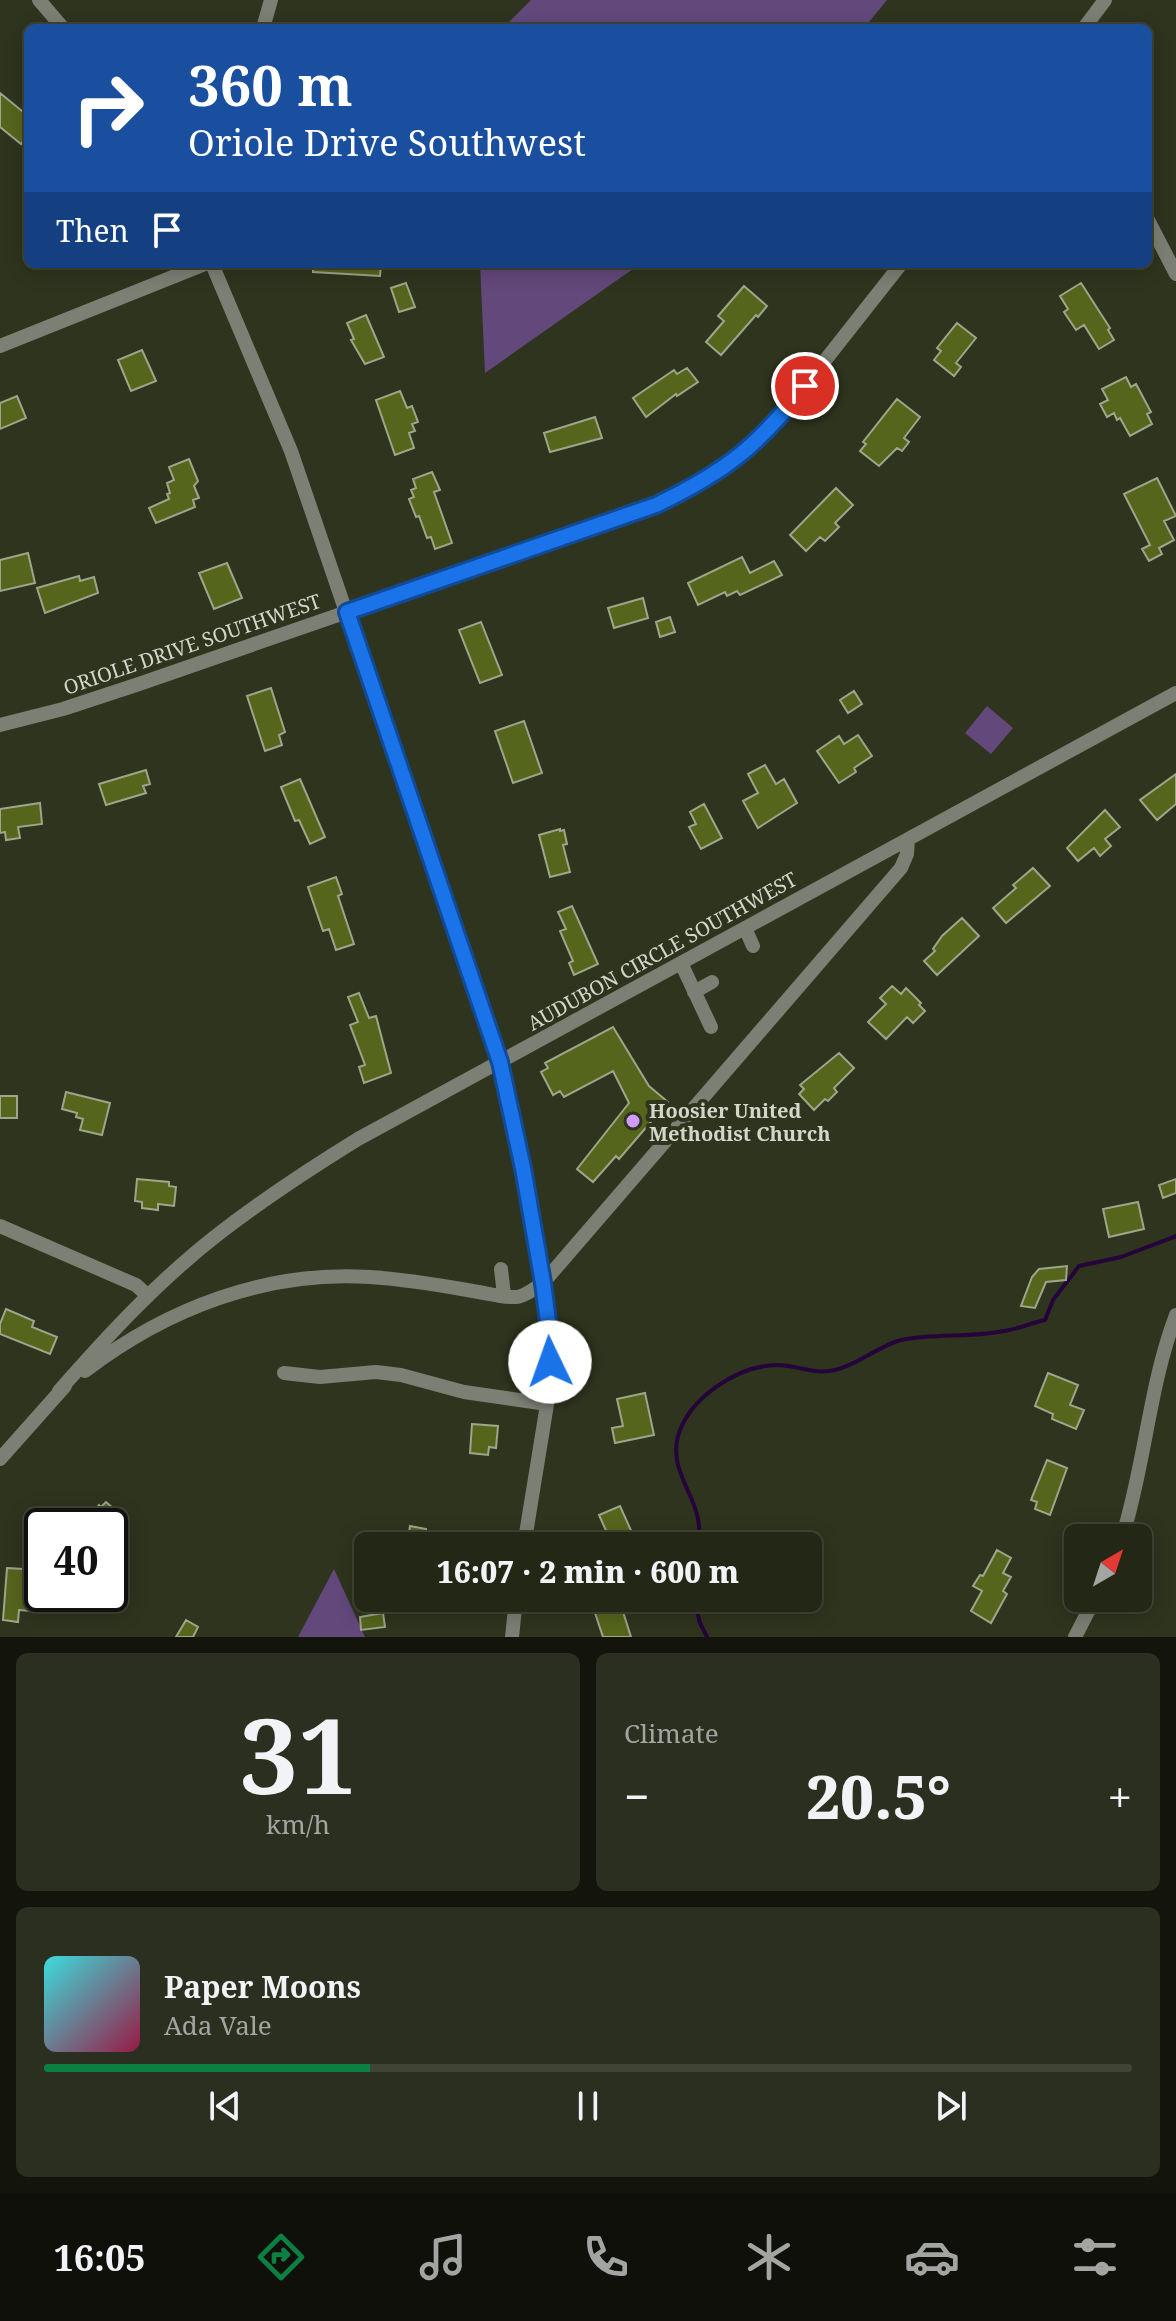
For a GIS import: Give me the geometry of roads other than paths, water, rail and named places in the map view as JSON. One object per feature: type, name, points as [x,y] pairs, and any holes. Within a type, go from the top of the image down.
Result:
[{"type":"street","points":[[39,0],[60,24]]},
{"type":"street","points":[[264,24],[271,0]]},
{"type":"street","points":[[1087,24],[1105,0]]},
{"type":"street","points":[[1152,228],[1176,274]]},
{"type":"street","points":[[0,346],[195,268]]},
{"type":"street","points":[[214,268],[291,451],[500,1062],[523,1168],[550,1338],[547,1404],[526,1532]]},
{"type":"street","name":"ORIOLE DRIVE SOUTHWEST","points":[[0,725],[63,709],[347,612],[656,505],[700,484],[736,460],[786,410],[898,268]]},
{"type":"street","name":"AUDUBON CIRCLE SOUTHWEST","points":[[59,1391],[148,1296],[219,1233],[296,1177],[358,1139],[1176,693]]},
{"type":"street","points":[[0,1459],[59,1391],[111,1351],[161,1321],[214,1299],[270,1284],[318,1278],[410,1280],[518,1298],[543,1283],[901,868],[907,854],[908,839]]},
{"type":"street","points":[[745,928],[753,946]]},
{"type":"street","points":[[681,963],[711,1027]]},
{"type":"street","points":[[694,992],[712,982]]},
{"type":"street","points":[[0,1226],[136,1285],[148,1296]]},
{"type":"street","points":[[501,1269],[504,1295]]},
{"type":"street","points":[[1126,1524],[1138,1484],[1167,1340],[1176,1315]]},
{"type":"street","points":[[284,1373],[320,1377],[376,1372],[401,1375],[464,1392],[547,1404]]},
{"type":"street","points":[[512,1637],[515,1612]]},
{"type":"street","points":[[1075,1637],[1088,1612]]},
{"type":"waterway","points":[[699,1532],[698,1517],[682,1478],[676,1451],[678,1436],[692,1409],[716,1387],[746,1371],[761,1367],[776,1365],[835,1370],[901,1340],[991,1333],[1045,1320],[1053,1300],[1079,1266],[1121,1257],[1176,1236]]},
{"type":"waterway","points":[[697,1612],[707,1637]]},
{"type":"place","name":"Hoosier United Methodist Church","points":[[633,1121]]}]
